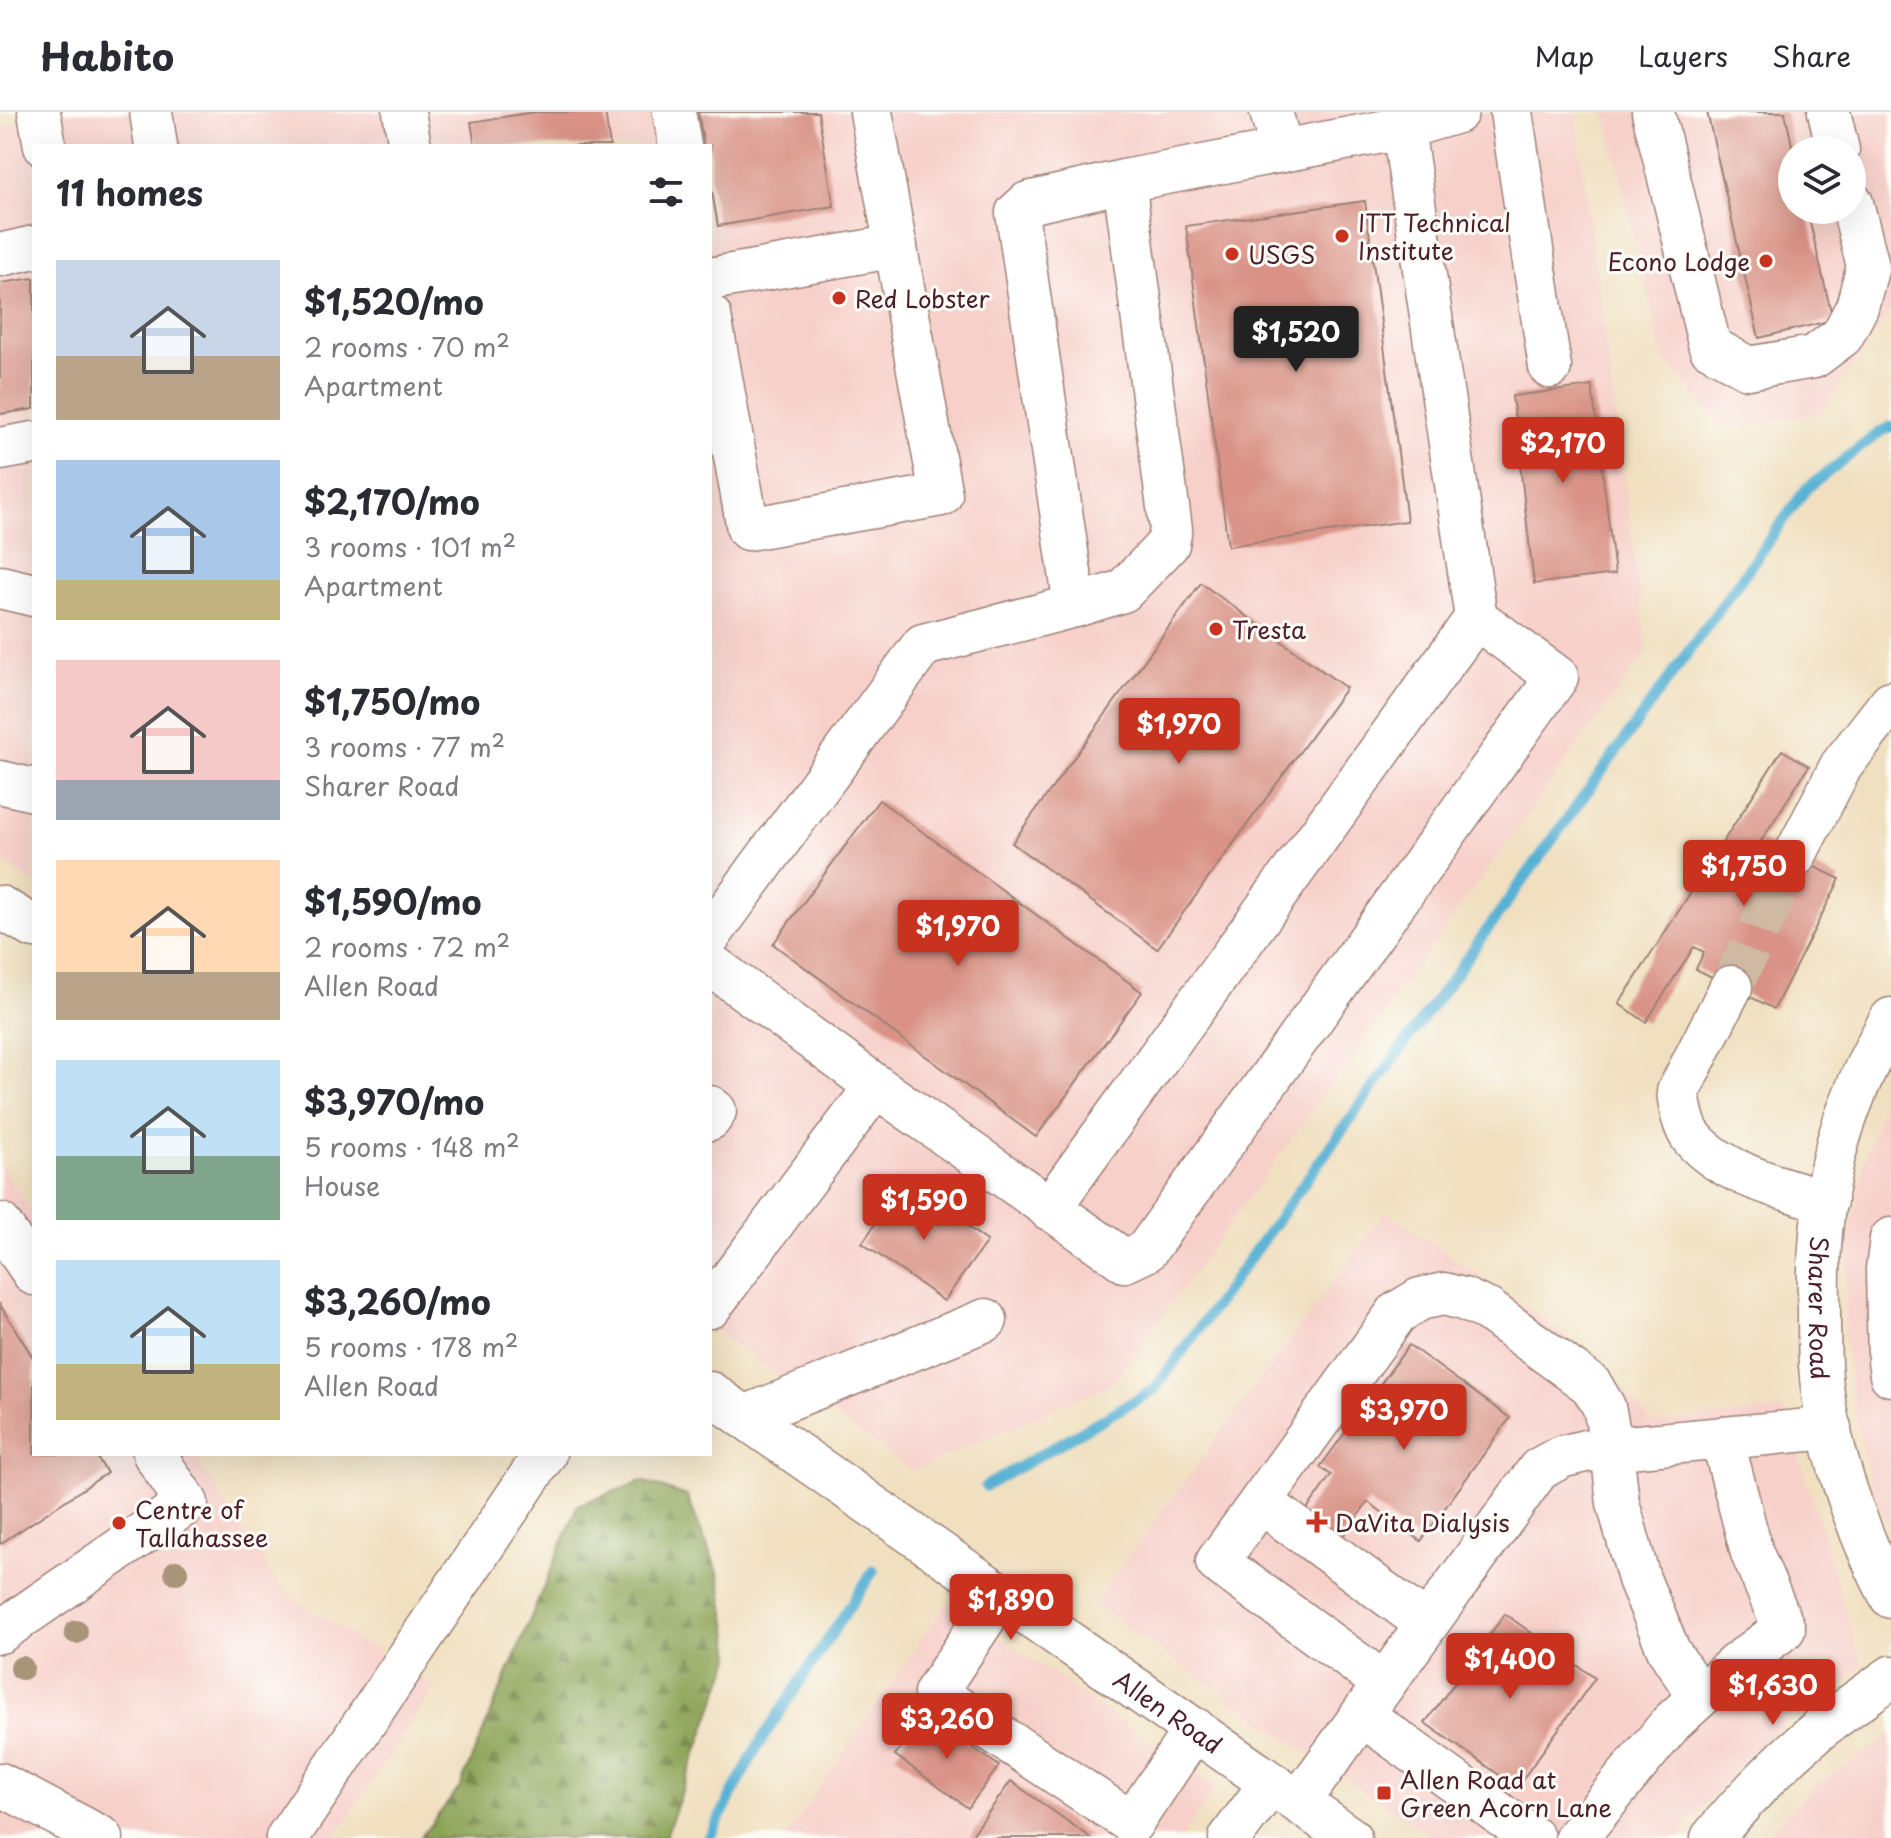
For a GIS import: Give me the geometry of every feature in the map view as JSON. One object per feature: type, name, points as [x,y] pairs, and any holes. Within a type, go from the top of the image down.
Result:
[{"type":"street","points":[[39,112],[45,144]]},
{"type":"street","points":[[151,112],[156,144]]},
{"type":"street","points":[[404,112],[410,144]]},
{"type":"street","points":[[674,112],[680,144]]},
{"type":"street","points":[[712,327],[748,529],[941,495],[871,112]]},
{"type":"street","points":[[1075,606],[1017,213],[1028,203],[1124,181],[1276,132],[1323,127],[1403,128],[1457,112]]},
{"type":"street","points":[[1511,112],[1550,367]]},
{"type":"street","points":[[1653,112],[1710,347],[1748,368],[1814,357],[1842,336],[1857,307],[1868,266],[1857,224]]},
{"type":"street","points":[[1829,112],[1835,136]]},
{"type":"street","points":[[1049,1209],[1476,618],[1403,128]]},
{"type":"street","points":[[712,932],[923,645],[1123,591],[1168,544],[1171,529],[1124,181]]},
{"type":"street","points":[[712,279],[896,246]]},
{"type":"street","points":[[0,255],[32,247]]},
{"type":"street","points":[[0,449],[32,443]]},
{"type":"street","points":[[0,587],[32,595]]},
{"type":"street","points":[[712,965],[876,1086],[1125,1261],[1146,1251],[1557,677],[1476,618]]},
{"type":"street","points":[[1794,857],[1841,766],[1891,702]]},
{"type":"street","points":[[0,782],[32,790]]},
{"type":"street","points":[[0,907],[32,926]]},
{"type":"street","points":[[1731,987],[1678,1092],[1680,1109],[1691,1137],[1727,1166],[1759,1182],[1826,1201]]},
{"type":"street","name":"Sharer Road","points":[[1891,1019],[1872,1052],[1849,1106],[1828,1183],[1818,1255],[1820,1367],[1830,1428],[1852,1508],[1891,1597]]},
{"type":"street","points":[[712,1304],[876,1086]]},
{"type":"street","points":[[0,1224],[32,1271]]},
{"type":"street","points":[[1891,1239],[1887,1269],[1891,1375]]},
{"type":"street","points":[[1533,1838],[1217,1562],[1397,1313],[1420,1299],[1444,1294],[1463,1299],[1488,1310],[1591,1385],[1604,1407],[1618,1503],[1639,1579],[1669,1651],[1699,1697]]},
{"type":"street","points":[[744,1417],[986,1320]]},
{"type":"street","name":"Allen Road","points":[[712,1394],[1350,1838]]},
{"type":"street","points":[[1230,1838],[1285,1793],[1373,1699],[1539,1469],[1561,1457],[1585,1451],[1830,1428]]},
{"type":"street","points":[[1576,1838],[1672,1722],[1735,1665],[1784,1629],[1752,1553],[1722,1438]]},
{"type":"street","points":[[0,1632],[187,1503],[155,1456]]},
{"type":"street","points":[[287,1838],[544,1456]]},
{"type":"street","points":[[1261,1502],[1427,1624]]},
{"type":"street","points":[[1000,1595],[935,1693],[1132,1823],[1195,1729]]},
{"type":"street","points":[[1712,1838],[1774,1769],[1817,1731],[1891,1677]]},
{"type":"street","points":[[0,1784],[102,1838]]},
{"type":"shaded area","points":[[63,112],[1575,112],[1647,651],[1114,1382],[913,1471],[712,1330],[712,144],[32,144],[32,882],[0,861],[0,127]]},
{"type":"shaded area","name":"Econo Lodge","points":[[1605,112],[1891,112],[1891,311],[1820,413],[1724,429],[1663,358]]},
{"type":"shaded area","points":[[1891,1080],[1891,1532],[1872,1488],[1855,1415],[1843,1333],[1850,1235],[1866,1152]]},
{"type":"shaded area","name":"Centre of Tallahassee","points":[[0,1163],[32,1212],[32,1456],[194,1456],[285,1593],[435,1687],[334,1838],[0,1838]]},
{"type":"shaded area","points":[[1386,1211],[1557,1329],[1614,1380],[1654,1424],[1785,1409],[1863,1668],[1774,1732],[1740,1764],[1679,1838],[1434,1838],[1093,1604]]},
{"type":"shaded area","points":[[948,1601],[1216,1788],[1181,1838],[785,1838]]},
{"type":"shaded area","points":[[1891,1735],[1891,1838],[1765,1838],[1813,1787]]},
{"type":"green space","points":[[642,1481],[687,1496],[719,1575],[732,1655],[665,1838],[420,1838],[460,1787],[578,1505]]},
{"type":"building","points":[[535,112],[605,112],[610,144],[475,144],[471,122]]},
{"type":"building","points":[[698,112],[818,112],[834,206],[718,226],[712,192],[712,144],[704,144]]},
{"type":"building","points":[[1707,112],[1785,112],[1790,136],[1778,136],[1778,224],[1810,224],[1833,320],[1759,338]]},
{"type":"building","points":[[1365,201],[1407,521],[1228,546],[1186,226]]},
{"type":"building","points":[[32,278],[32,409],[0,414],[0,283]]},
{"type":"building","points":[[1592,386],[1615,574],[1534,584],[1512,396]]},
{"type":"building","points":[[1201,583],[1346,688],[1157,949],[1012,843]]},
{"type":"building","points":[[1782,750],[1809,766],[1761,841],[1840,879],[1774,1009],[1696,969],[1704,952],[1694,947],[1646,1022],[1619,1004]]},
{"type":"building","points":[[879,800],[1142,992],[1036,1137],[773,944]]},
{"type":"building","points":[[905,1182],[987,1241],[944,1301],[862,1243]]},
{"type":"building","points":[[0,1305],[32,1356],[32,1456],[96,1456],[107,1473],[0,1544]]},
{"type":"building","points":[[1409,1345],[1510,1418],[1421,1541],[1368,1502],[1330,1554],[1294,1528],[1331,1475],[1320,1467]]},
{"type":"building","points":[[1505,1614],[1595,1678],[1517,1787],[1425,1723]]},
{"type":"building","points":[[925,1713],[999,1766],[968,1808],[895,1755]]},
{"type":"building","points":[[1011,1781],[1091,1838],[970,1838]]},
{"type":"waterway","points":[[986,1486],[1155,1389],[1806,489],[1880,432],[1891,427]]},
{"type":"waterway","points":[[709,1838],[757,1747],[873,1571]]},
{"type":"tunnel","points":[[1731,987],[1794,857]]},
{"type":"place","name":"ITT Technical Institute","points":[[1342,236]]},
{"type":"place","name":"USGS","points":[[1232,254]]},
{"type":"place","name":"Econo Lodge","points":[[1766,261]]},
{"type":"place","name":"Red Lobster","points":[[839,298]]},
{"type":"place","name":"Tresta","points":[[1216,629]]},
{"type":"place","name":"DaVita Dialysis","points":[[1317,1522]]},
{"type":"place","name":"Centre of Tallahassee","points":[[119,1523]]},
{"type":"place","name":"Allen Road at Green Acorn Lane","points":[[1384,1793]]}]
